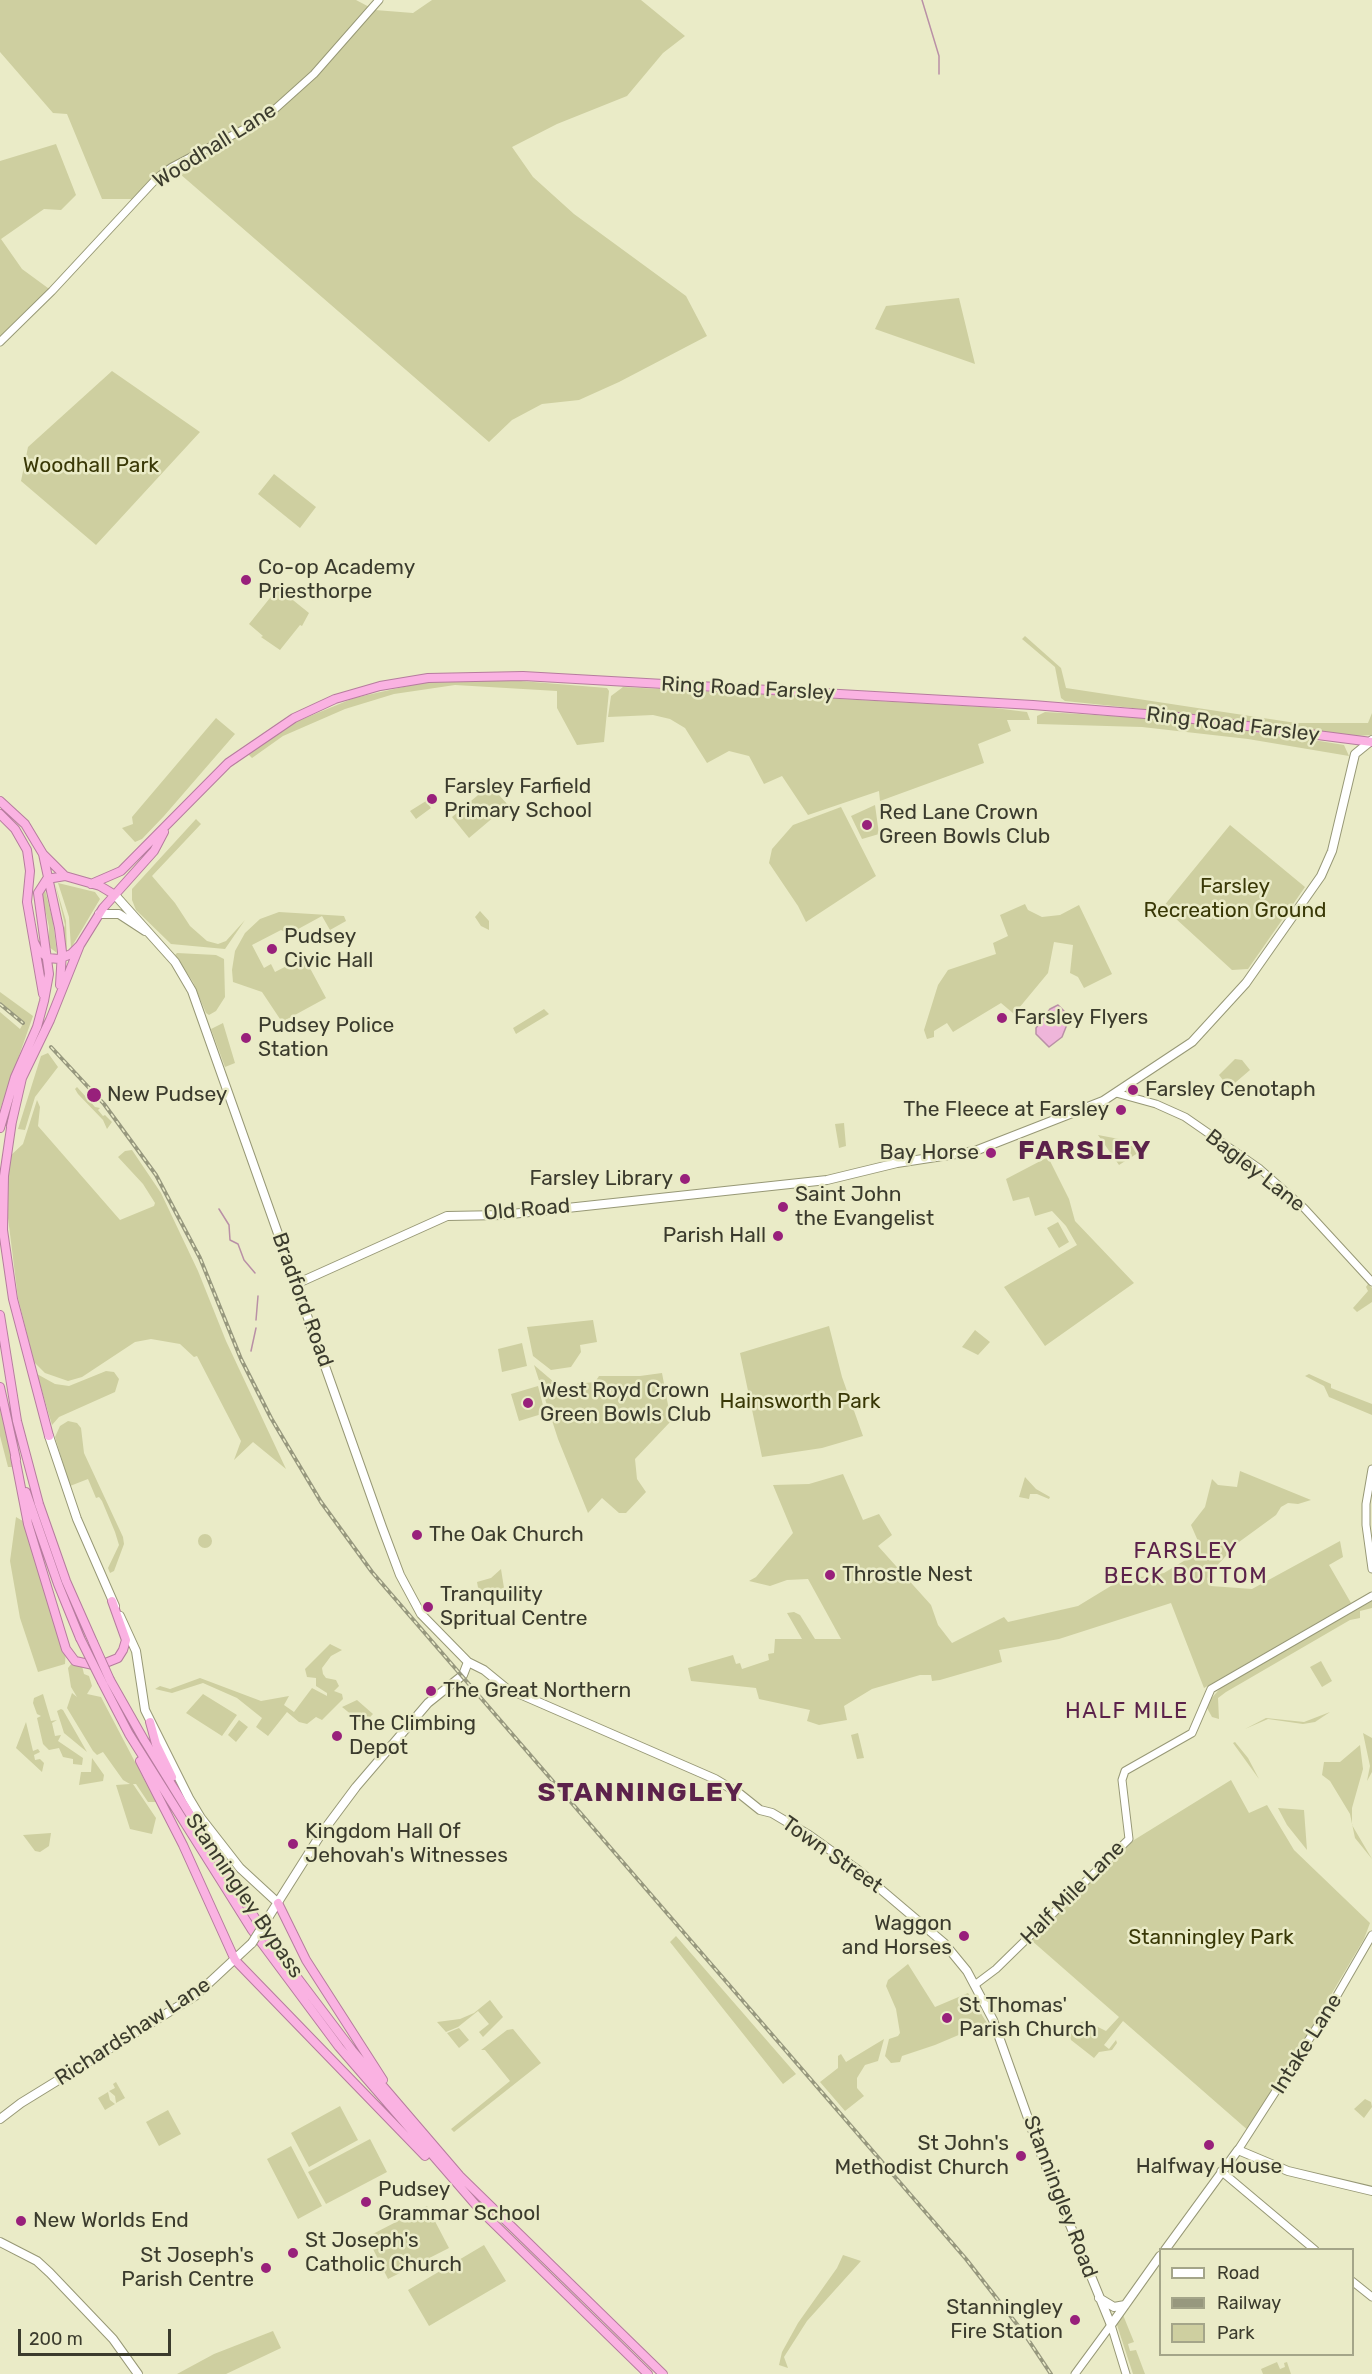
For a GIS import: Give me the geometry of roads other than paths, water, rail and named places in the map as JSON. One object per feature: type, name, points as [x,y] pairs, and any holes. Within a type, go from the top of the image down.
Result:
[{"type":"highway","name":"Ring Road Farsley","points":[[169,824],[228,763],[294,718],[335,699],[380,686],[428,678],[476,675],[523,676],[1033,705],[1170,716],[1371,742]]},
{"type":"highway","points":[[0,801],[25,824],[43,854],[64,876]]},
{"type":"highway","points":[[0,814],[22,839],[30,871],[27,902],[44,1001]]},
{"type":"highway","points":[[91,884],[121,871],[169,824]]},
{"type":"highway","points":[[59,992],[80,945],[102,910],[154,851],[169,824]]},
{"type":"highway","points":[[0,1179],[22,1078],[54,1012],[59,992],[62,958],[59,928],[43,854]]},
{"type":"highway","points":[[0,1128],[15,1077],[37,1028],[49,974],[38,897],[40,887],[47,879],[64,876],[108,889],[116,895]]},
{"type":"highway","points":[[91,884],[103,896],[102,910]]},
{"type":"highway","points":[[34,942],[46,957],[62,958],[80,945]]},
{"type":"highway","points":[[12,1121],[4,1176],[3,1230],[13,1299],[49,1436]]},
{"type":"highway","name":"Stanningley Bypass","points":[[0,1315],[17,1420],[39,1504],[66,1581],[129,1734],[259,1939],[339,2047],[481,2211],[648,2374]]},
{"type":"highway","name":"Stanningley Bypass","points":[[0,1387],[15,1457],[58,1584],[80,1638],[196,1827],[275,1948],[352,2050],[460,2176],[663,2374]]},
{"type":"highway","points":[[15,1457],[28,1524],[66,1649],[75,1660],[98,1666],[118,1658],[126,1640],[112,1602]]},
{"type":"highway","points":[[150,1722],[156,1744],[196,1827]]},
{"type":"highway","points":[[129,1734],[235,1960],[401,2133],[481,2211]]},
{"type":"highway","points":[[278,1903],[306,1960],[394,2099]]},
{"type":"main road","points":[[1346,740],[1355,754]]},
{"type":"main road","points":[[1116,1093],[1192,1042],[1246,983],[1292,920],[1321,876],[1332,851],[1355,754],[1371,742]]},
{"type":"main road","name":"Bradford Road","points":[[116,895],[136,915],[146,932]]},
{"type":"main road","name":"Bradford Road","points":[[102,910],[119,914],[146,932],[175,962],[192,991],[400,1575],[421,1614],[468,1662]]},
{"type":"main road","name":"Old Road","points":[[296,1284],[447,1216],[502,1215],[757,1186],[807,1183],[897,1163],[975,1151],[1103,1101],[1116,1093]]},
{"type":"main road","points":[[49,1436],[70,1500],[112,1602],[136,1651],[142,1700],[150,1722],[201,1818],[240,1868],[278,1903],[321,1834],[356,1787],[428,1703],[463,1675],[468,1662]]},
{"type":"main road","name":"Town Street","points":[[468,1662],[525,1698],[716,1779],[760,1810],[772,1813],[809,1835],[858,1870],[938,1936],[957,1956],[976,1984],[993,2020]]},
{"type":"main road","name":"Richardshaw Lane","points":[[0,2119],[195,1996],[252,1943],[278,1903]]},
{"type":"main road","name":"Stanningley Road","points":[[993,2020],[1039,2149],[1111,2325]]},
{"type":"main road","points":[[1166,2248],[1238,2150],[1288,2171],[1372,2192]]},
{"type":"main road","points":[[0,2242],[37,2261],[50,2273],[113,2339],[138,2374]]},
{"type":"main road","points":[[1111,2325],[1159,2259]]},
{"type":"main road","points":[[1099,2298],[1114,2307],[1126,2304]]},
{"type":"street","name":"Woodhall Lane","points":[[0,342],[52,291],[157,178],[172,167],[265,118],[314,74],[379,0]]},
{"type":"street","name":"Bagley Lane","points":[[1116,1093],[1156,1104],[1185,1117],[1260,1169],[1304,1208],[1372,1282]]},
{"type":"street","points":[[1372,1469],[1366,1504],[1366,1525],[1372,1569]]},
{"type":"street","name":"Half Mile Lane","points":[[976,1984],[996,1969],[1130,1839],[1122,1780],[1125,1771],[1192,1733],[1211,1689],[1372,1596]]},
{"type":"street","name":"Intake Lane","points":[[1238,2150],[1330,2008],[1372,1935]]},
{"type":"street","points":[[1221,2171],[1313,2248]]},
{"type":"street","points":[[1354,2281],[1372,2297]]},
{"type":"street","points":[[1075,2374],[1111,2325]]},
{"type":"street","name":"Stanningley Road","points":[[1111,2325],[1126,2374]]},
{"type":"waterway","points":[[922,0],[939,56],[939,74]]},
{"type":"waterway","points":[[219,1209],[229,1225],[230,1240],[238,1244],[244,1260],[255,1273]]},
{"type":"waterway","points":[[256,1320],[258,1296]]},
{"type":"waterway","points":[[251,1351],[256,1328]]},
{"type":"railway","points":[[0,1004],[23,1023]]},
{"type":"railway","points":[[51,1047],[104,1104],[156,1175],[200,1258],[241,1359],[271,1418],[321,1502],[372,1572],[966,2259],[1023,2332],[1051,2374]]},
{"type":"place","name":"Co-op Academy Priesthorpe","points":[[246,580]]},
{"type":"place","name":"Farsley Farfield Primary School","points":[[432,799]]},
{"type":"place","name":"Red Lane Crown Green Bowls Club","points":[[867,825]]},
{"type":"place","name":"Pudsey Civic Hall","points":[[272,949]]},
{"type":"place","name":"Farsley Flyers","points":[[1002,1018]]},
{"type":"place","name":"Pudsey Police Station","points":[[246,1038]]},
{"type":"place","name":"Farsley Cenotaph","points":[[1133,1090]]},
{"type":"place","name":"New Pudsey","points":[[94,1095]]},
{"type":"place","name":"The Fleece at Farsley","points":[[1121,1110]]},
{"type":"place","name":"Bay Horse","points":[[991,1153]]},
{"type":"place","name":"Farsley Library","points":[[685,1179]]},
{"type":"place","name":"Saint John the Evangelist","points":[[783,1207]]},
{"type":"place","name":"Parish Hall","points":[[778,1236]]},
{"type":"place","name":"West Royd Crown Green Bowls Club","points":[[528,1403]]},
{"type":"place","name":"The Oak Church","points":[[417,1535]]},
{"type":"place","name":"Throstle Nest","points":[[830,1575]]},
{"type":"place","name":"Tranquility Spritual Centre","points":[[428,1607]]},
{"type":"place","name":"The Great Northern","points":[[431,1691]]},
{"type":"place","name":"The Climbing Depot","points":[[337,1736]]},
{"type":"place","name":"Kingdom Hall Of Jehovah's Witnesses","points":[[293,1844]]},
{"type":"place","name":"Waggon and Horses","points":[[964,1936]]},
{"type":"place","name":"St Thomas' Parish Church","points":[[947,2018]]},
{"type":"place","name":"Halfway House","points":[[1209,2145]]},
{"type":"place","name":"St John's Methodist Church","points":[[1021,2156]]},
{"type":"place","name":"Pudsey Grammar School","points":[[366,2202]]},
{"type":"place","name":"New Worlds End","points":[[21,2221]]},
{"type":"place","name":"St Joseph's Catholic Church","points":[[293,2253]]},
{"type":"place","name":"St Joseph's Parish Centre","points":[[266,2268]]},
{"type":"place","name":"Stanningley Fire Station","points":[[1075,2320]]},
{"type":"district","name":"FARSLEY","points":[[1085,1151]]},
{"type":"district","name":"FARSLEY BECK BOTTOM","points":[[1186,1565]]},
{"type":"district","name":"HALF MILE","points":[[1127,1712]]},
{"type":"district","name":"STANNINGLEY","points":[[641,1793]]},
{"type":"park label","name":"Woodhall Park","points":[[91,466]]},
{"type":"park label","name":"Farsley Recreation Ground","points":[[1235,899]]},
{"type":"park label","name":"Hainsworth Park","points":[[800,1402]]},
{"type":"park label","name":"Stanningley Park","points":[[1211,1938]]}]
